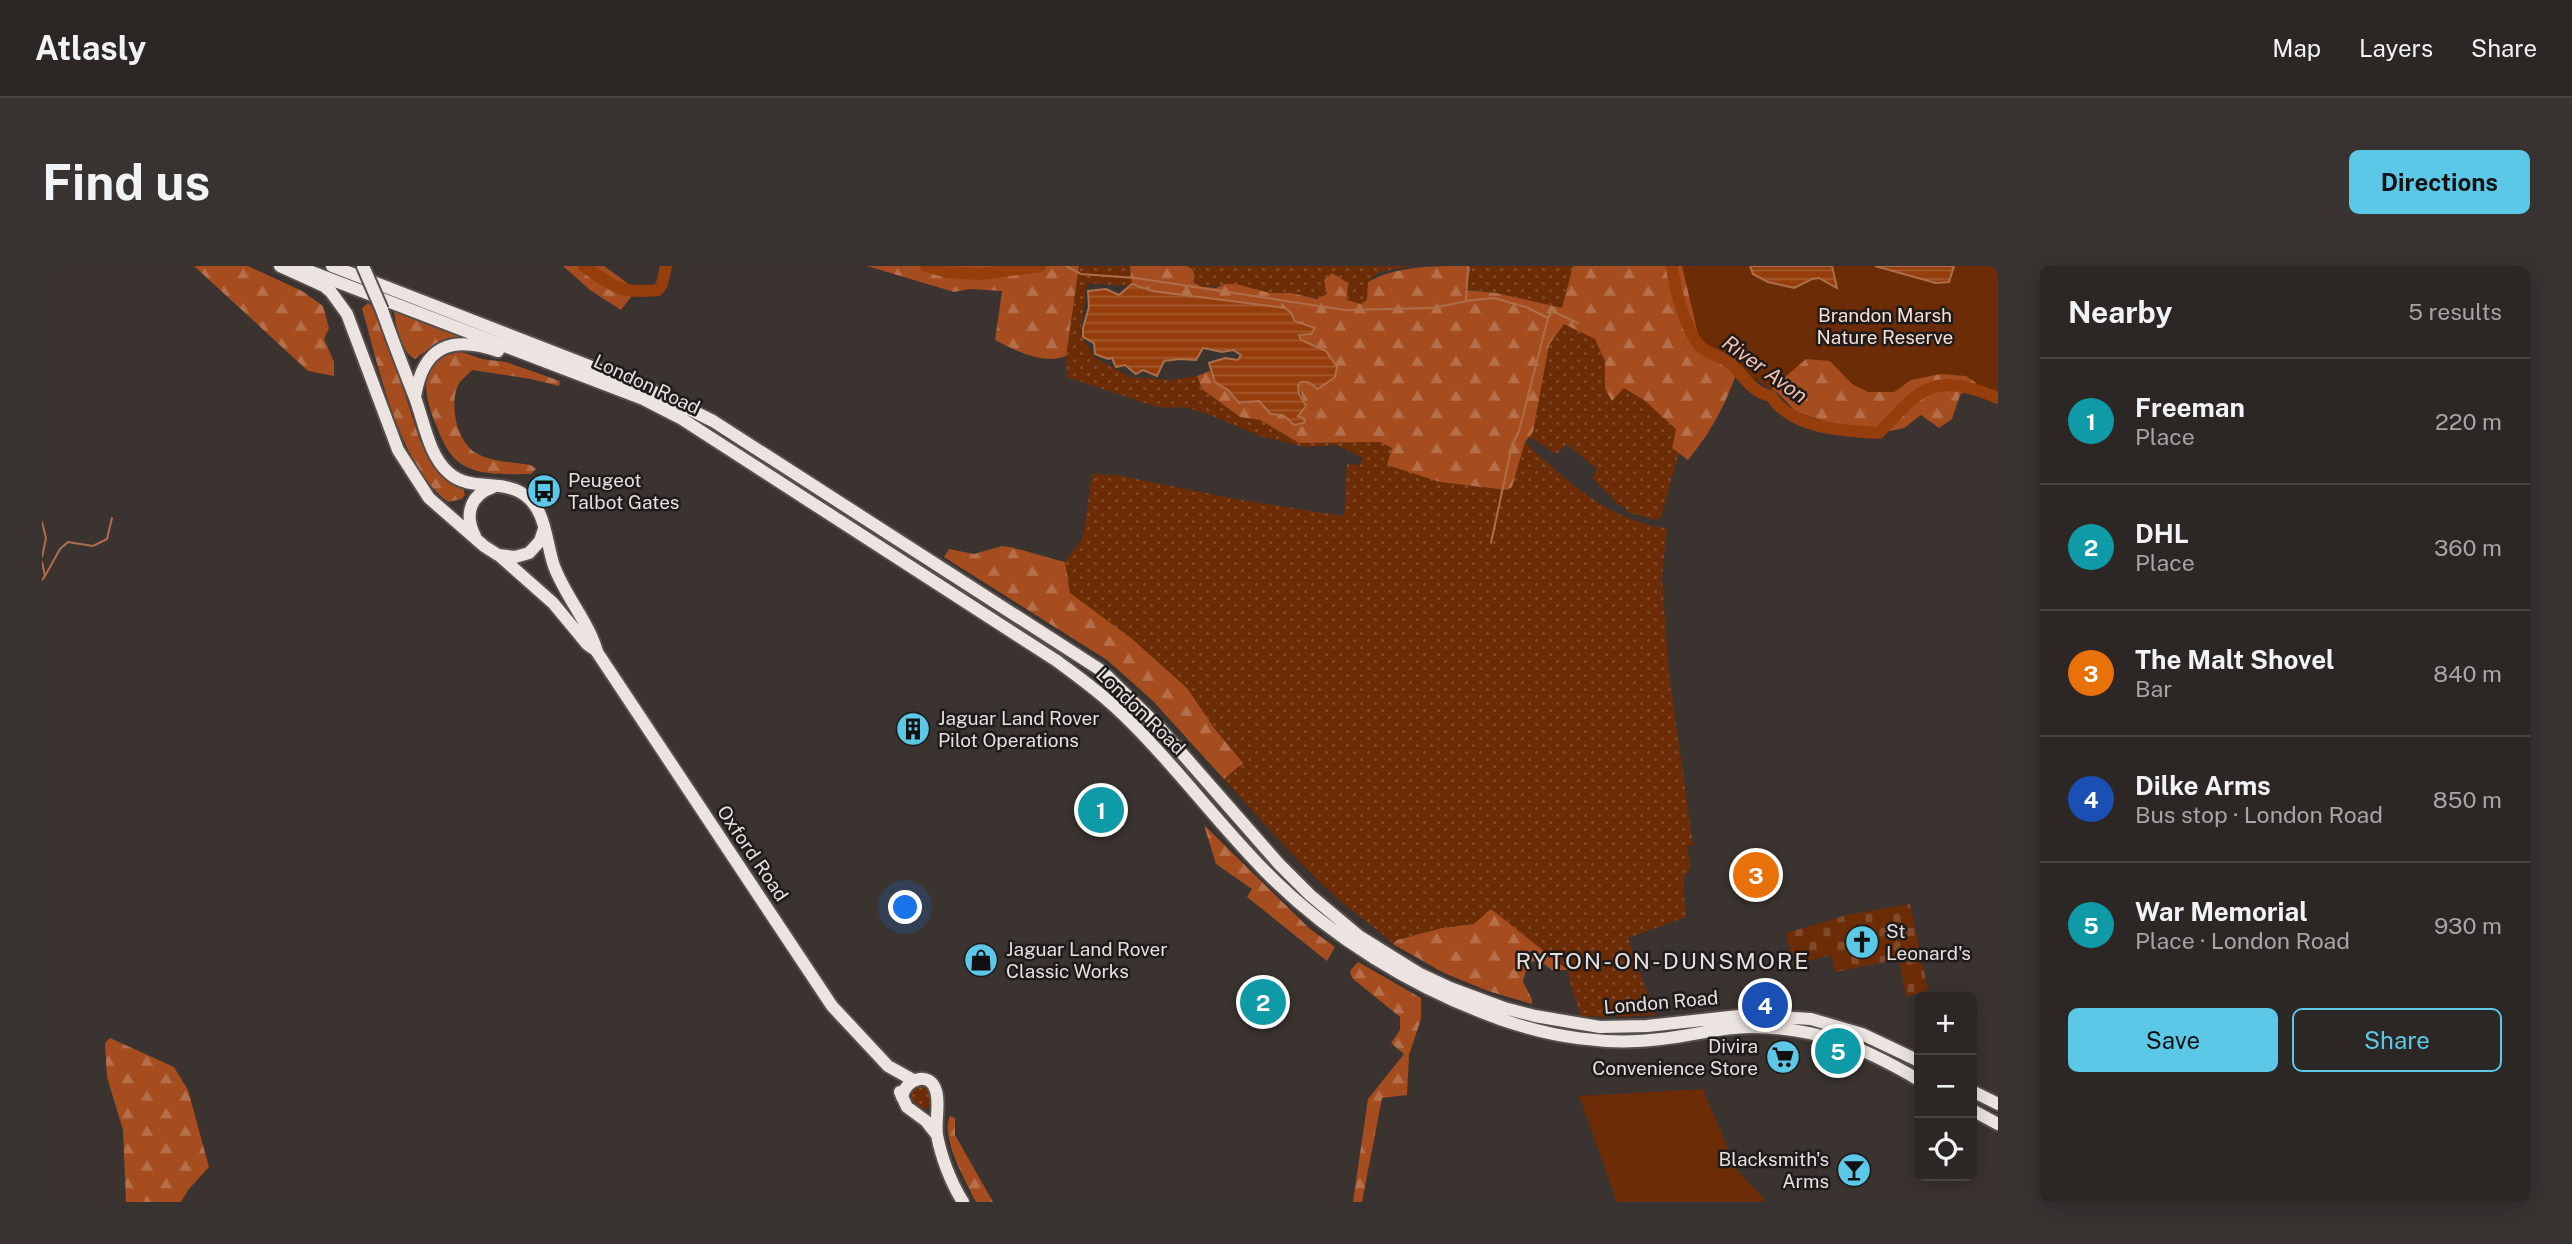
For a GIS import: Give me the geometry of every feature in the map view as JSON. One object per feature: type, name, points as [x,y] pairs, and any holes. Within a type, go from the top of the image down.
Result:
[{"type":"highway","points":[[281,266],[324,286],[347,314],[394,440],[429,498],[498,555],[515,557],[528,553],[540,541],[544,525],[539,510],[517,490],[506,486],[472,484],[448,472],[430,442],[382,310],[363,266]]},
{"type":"highway","name":"London Road","points":[[296,266],[643,399],[682,419],[1057,661],[1116,708],[1237,842],[1299,902],[1356,947],[1407,977],[1471,1008],[1531,1029],[1615,1041],[1649,1041],[1735,1027],[1791,1029],[1843,1040],[1914,1077]]},
{"type":"highway","name":"London Road","points":[[332,266],[646,388],[713,421],[1093,666],[1141,708],[1279,864],[1310,895],[1359,936],[1420,974],[1504,1008],[1535,1017],[1600,1027],[1647,1026],[1748,1015],[1811,1019],[1862,1034],[1914,1059]]},
{"type":"highway","points":[[415,397],[422,368],[429,359],[446,348],[462,345],[485,347],[580,379],[605,384]]},
{"type":"highway","points":[[477,539],[469,523],[470,509],[482,491],[496,486]]},
{"type":"highway","name":"Oxford Road","points":[[544,525],[548,547],[562,584],[594,640],[597,652]]},
{"type":"highway","name":"Oxford Road","points":[[498,555],[553,603],[597,652],[832,1006],[888,1066],[913,1080]]},
{"type":"highway","name":"Oxford Road","points":[[888,1066],[902,1097]]},
{"type":"highway","points":[[937,1135],[926,1121],[906,1107],[902,1097],[905,1087],[913,1080],[923,1079],[932,1084],[937,1094],[937,1135],[947,1169],[963,1202]]},
{"type":"highway","points":[[1977,1094],[1998,1104]]},
{"type":"highway","points":[[915,1113],[930,1111],[936,1102]]},
{"type":"highway","points":[[1977,1113],[1998,1124]]},
{"type":"green space","points":[[194,266],[248,266],[302,291],[323,306],[329,328],[324,339],[334,362],[334,376],[308,371]]},
{"type":"green space","points":[[563,266],[604,266],[626,282],[634,293],[621,310],[590,290]]},
{"type":"green space","points":[[867,266],[1079,266],[1066,356],[1039,358],[995,340],[1002,291],[970,289],[954,292]]},
{"type":"green space","points":[[1079,266],[1130,266],[1132,284],[1129,286],[1087,283],[1080,334],[1094,357],[1130,377],[1171,380],[1197,376],[1202,389],[1240,417],[1260,420],[1299,443],[1380,442],[1440,482],[1507,490],[1512,487],[1525,442],[1572,484],[1608,508],[1646,524],[1667,528],[1662,578],[1669,674],[1693,845],[1687,846],[1690,868],[1683,879],[1686,917],[1628,938],[1655,1015],[1617,1017],[1615,1012],[1609,1012],[1607,1017],[1581,1016],[1568,970],[1474,924],[1442,928],[1397,940],[1393,944],[1320,882],[1224,779],[1242,762],[1214,728],[1070,593],[1065,562],[1083,537],[1092,474],[1116,475],[1241,500],[1344,516],[1347,464],[1359,465],[1363,458],[1336,445],[1305,447],[1262,437],[1185,407],[1154,406],[1067,377],[1066,356]]},
{"type":"green space","points":[[1130,266],[1187,266],[1195,276],[1193,282],[1202,287],[1216,288],[1225,284],[1236,284],[1270,293],[1292,293],[1317,299],[1327,294],[1324,280],[1332,273],[1348,283],[1347,300],[1361,304],[1367,300],[1368,282],[1390,273],[1415,268],[1467,266],[1471,268],[1465,290],[1496,293],[1562,308],[1573,266],[1750,266],[1982,380],[1960,395],[1952,419],[1939,428],[1921,415],[1904,428],[1890,431],[1845,428],[1796,412],[1778,393],[1739,366],[1718,416],[1688,460],[1672,448],[1676,429],[1644,400],[1624,388],[1612,401],[1605,389],[1605,361],[1595,339],[1564,324],[1549,345],[1533,432],[1525,442],[1512,487],[1507,490],[1440,482],[1387,465],[1392,448],[1380,442],[1299,443],[1260,420],[1240,417],[1202,389],[1197,376],[1210,371],[1215,382],[1228,390],[1237,402],[1243,404],[1259,401],[1271,414],[1283,415],[1290,423],[1299,418],[1297,416],[1306,406],[1298,386],[1301,382],[1308,382],[1313,387],[1335,377],[1330,358],[1301,340],[1299,335],[1311,325],[1298,322],[1285,308],[1152,291],[1132,284]]},
{"type":"green space","points":[[1187,266],[1412,266],[1379,272],[1368,282],[1367,301],[1361,304],[1347,301],[1348,284],[1332,274],[1328,294],[1319,299],[1294,293],[1270,294],[1236,284],[1202,287],[1193,281],[1193,269]]},
{"type":"green space","points":[[1467,266],[1573,266],[1562,309],[1497,293],[1465,289],[1472,268]]},
{"type":"green space","name":"Brandon Marsh Nature Reserve","points":[[1682,266],[1998,266],[1998,398],[1966,376],[1940,374],[1911,380],[1894,392],[1868,392],[1852,384],[1830,361],[1806,359],[1771,389],[1701,347]]},
{"type":"green space","points":[[368,303],[372,306],[402,385],[420,441],[435,466],[463,487],[465,495],[462,499],[448,502],[431,485],[403,439],[383,385],[362,308]]},
{"type":"green space","points":[[394,311],[467,337],[466,340],[445,342],[430,348],[415,359],[403,345]]},
{"type":"green space","points":[[1564,324],[1595,339],[1605,361],[1605,389],[1612,401],[1624,387],[1644,400],[1676,429],[1672,448],[1679,453],[1661,517],[1656,520],[1627,512],[1624,506],[1620,506],[1592,478],[1597,469],[1566,444],[1557,454],[1529,437],[1533,432],[1549,345]]},
{"type":"green space","points":[[462,352],[482,359],[506,362],[560,381],[559,386],[472,370],[456,390],[456,420],[463,440],[469,447],[489,458],[531,465],[536,469],[531,474],[498,474],[474,470],[456,460],[444,443],[431,413],[426,388],[427,378],[430,368],[437,360]]},
{"type":"green space","points":[[1002,546],[1065,562],[1070,593],[1131,638],[1187,688],[1214,728],[1243,763],[1224,779],[1152,700],[1107,660],[944,557],[949,549],[974,554]]},
{"type":"green space","points":[[1204,825],[1310,929],[1335,947],[1327,961],[1247,897],[1252,889],[1216,864]]},
{"type":"green space","points":[[1910,904],[1928,990],[1914,992],[1906,997],[1899,959],[1835,972],[1831,955],[1793,965],[1786,933],[1847,915]]},
{"type":"green space","points":[[1491,909],[1568,970],[1552,970],[1540,961],[1528,962],[1523,982],[1532,1004],[1488,991],[1444,973],[1393,944],[1397,940],[1442,928],[1474,924]]},
{"type":"green space","points":[[1358,962],[1421,998],[1421,1019],[1409,1055],[1407,1095],[1382,1098],[1362,1202],[1353,1202],[1368,1099],[1404,1054],[1391,1043],[1400,1030],[1400,1017],[1352,978],[1350,971]]},
{"type":"green space","points":[[110,1038],[174,1067],[188,1090],[209,1167],[181,1202],[126,1202],[123,1130],[107,1077],[105,1043]]},
{"type":"green space","points":[[921,1085],[930,1088],[933,1097],[930,1106],[921,1109],[912,1106],[909,1097],[912,1088]]},
{"type":"green space","points":[[1703,1089],[1737,1170],[1765,1200],[1617,1202],[1579,1096]]},
{"type":"green space","points":[[950,1116],[955,1118],[955,1135],[993,1202],[976,1202],[966,1183],[948,1136]]},
{"type":"shaded area","points":[[1750,266],[1832,266],[1837,288],[1819,278],[1794,288],[1768,282],[1753,274]]},
{"type":"shaded area","points":[[1875,266],[1954,266],[1949,282],[1936,283]]},
{"type":"shaded area","points":[[1132,284],[1152,291],[1285,308],[1295,321],[1315,328],[1311,334],[1299,335],[1301,340],[1326,351],[1337,367],[1335,377],[1318,389],[1308,382],[1301,382],[1298,386],[1299,394],[1306,406],[1298,416],[1305,419],[1304,423],[1294,425],[1283,415],[1271,414],[1259,401],[1239,403],[1228,390],[1215,382],[1209,363],[1225,358],[1238,360],[1241,355],[1233,350],[1222,352],[1203,348],[1196,360],[1164,361],[1157,376],[1143,370],[1136,374],[1125,365],[1116,367],[1112,358],[1095,354],[1094,343],[1083,337],[1089,307],[1088,291],[1106,289],[1119,295]]},
{"type":"waterway","name":"River Avon","points":[[584,266],[618,287],[635,291],[658,290],[666,266]]},
{"type":"waterway","name":"River Avon","points":[[926,266],[948,272],[980,274],[1040,266]]},
{"type":"waterway","points":[[1066,266],[1081,274],[1136,278],[1345,310],[1433,308],[1494,298],[1526,307],[1548,318],[1552,311],[1578,323]]},
{"type":"waterway","points":[[1466,300],[1468,266]]},
{"type":"waterway","name":"River Avon","points":[[1672,266],[1686,320],[1701,347],[1730,363],[1752,387],[1771,396],[1780,407],[1805,422],[1835,429],[1879,433],[1907,404],[1931,388],[1958,386],[1998,398]]},
{"type":"waterway","points":[[1491,543],[1512,445],[1519,431],[1548,318]]},
{"type":"waterway","points":[[45,576],[60,549],[68,542],[93,546],[107,539],[112,518]]},
{"type":"waterway","points":[[42,522],[46,538],[42,557]]},
{"type":"waterway","points":[[42,562],[45,576],[42,580]]},
{"type":"place","name":"Peugeot Talbot Gates","points":[[544,491]]},
{"type":"place","name":"Jaguar Land Rover Pilot Operations","points":[[913,729]]},
{"type":"place","name":"Freeman","points":[[1101,810]]},
{"type":"place","name":"The Malt Shovel","points":[[1756,875]]},
{"type":"place","name":"St Leonard's","points":[[1862,942]]},
{"type":"place","name":"Jaguar Land Rover Classic Works","points":[[981,960]]},
{"type":"place","name":"DHL","points":[[1263,1002]]},
{"type":"place","name":"Dilke Arms","points":[[1765,1005]]},
{"type":"place","name":"War Memorial","points":[[1838,1051]]},
{"type":"place","name":"Divira Convenience Store","points":[[1783,1057]]},
{"type":"place","name":"Blacksmith's Arms","points":[[1854,1170]]},
{"type":"district","name":"RYTON-ON-DUNSMORE","points":[[1663,960]]}]
